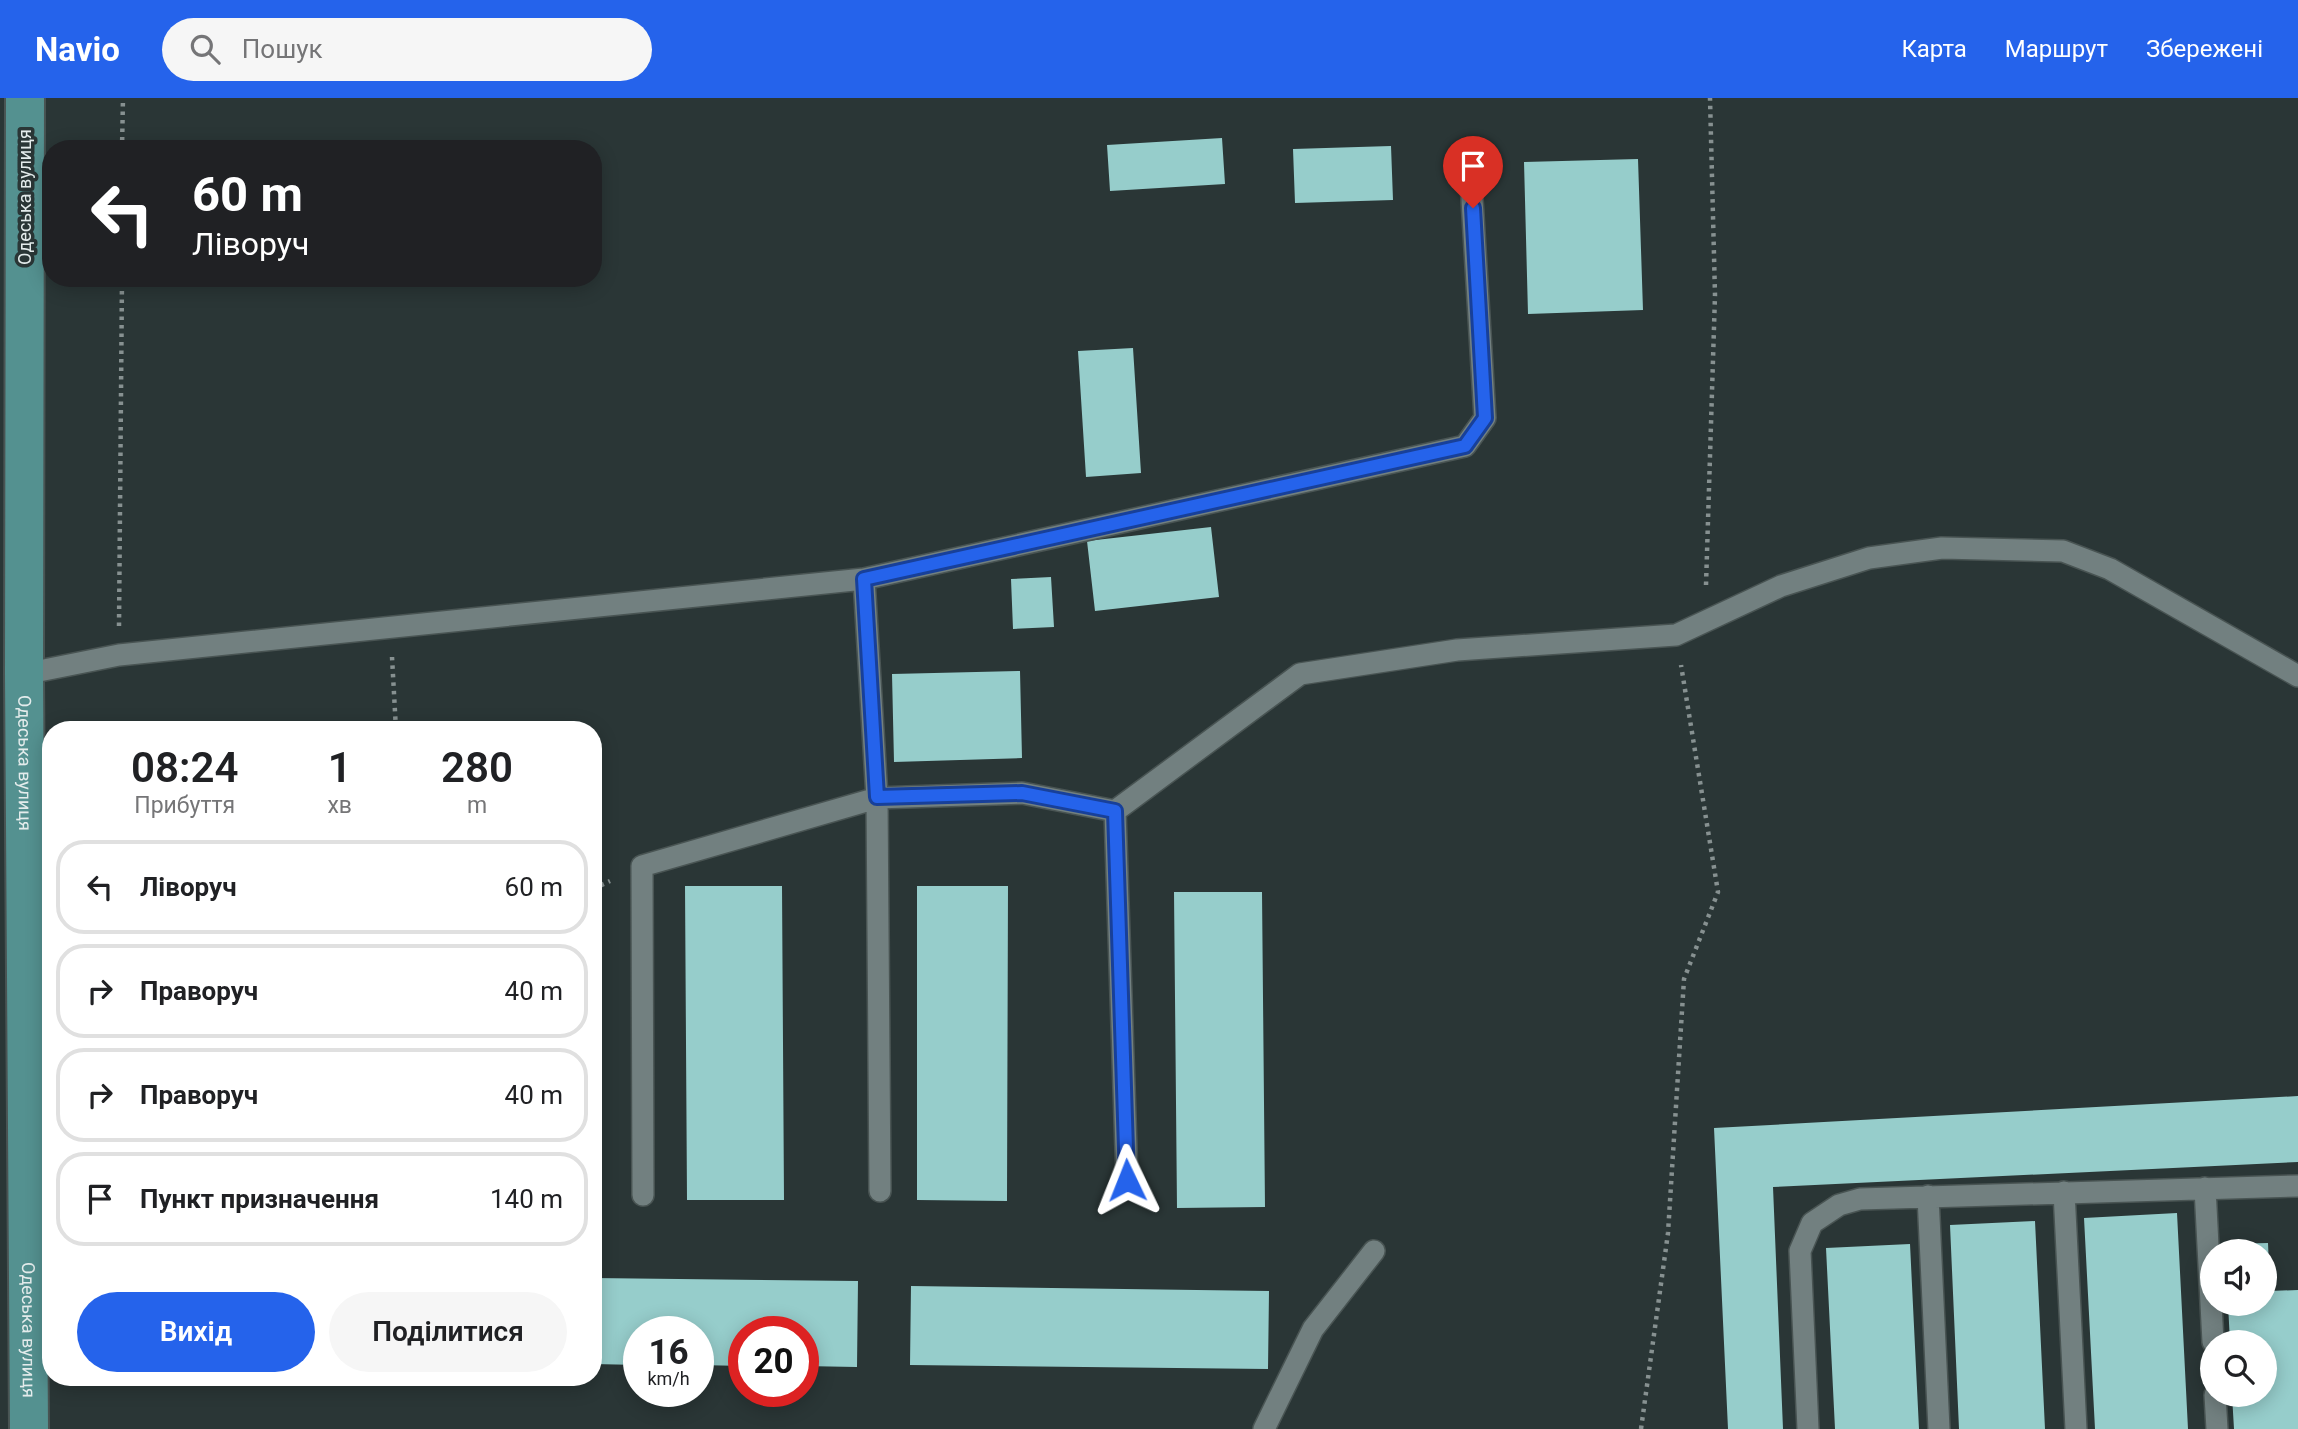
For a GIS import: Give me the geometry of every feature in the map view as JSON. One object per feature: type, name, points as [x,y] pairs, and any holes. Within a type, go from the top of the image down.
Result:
[{"type":"main road","name":"Одеська вулиця","points":[[25,98],[24,674],[29,1429]]},
{"type":"lane","points":[[24,674],[119,655],[864,579],[1465,446],[1485,418],[1471,182]]},
{"type":"lane","points":[[643,1195],[642,866],[877,797],[1022,793],[1115,811],[1300,674],[1457,650],[1676,635],[1781,586],[1869,558],[1942,548],[2063,551],[2110,569],[2298,676]]},
{"type":"lane","points":[[864,579],[877,797],[880,1191]]},
{"type":"lane","points":[[1115,811],[1127,1180]]},
{"type":"lane","points":[[1808,1429],[1800,1251],[1812,1223],[1839,1205],[1860,1199],[1928,1196],[2298,1186]]},
{"type":"lane","points":[[2205,1188],[2212,1330]]},
{"type":"lane","points":[[2064,1192],[2076,1429]]},
{"type":"lane","points":[[1928,1196],[1939,1429]]},
{"type":"lane","points":[[1264,1429],[1313,1329],[1374,1251]]},
{"type":"lane","points":[[2216,1407],[2217,1429]]},
{"type":"path","points":[[122,140],[123,98]]},
{"type":"path","points":[[1705,621],[1715,295],[1710,98]]},
{"type":"path","points":[[119,655],[122,287]]},
{"type":"path","points":[[392,628],[396,721]]},
{"type":"path","points":[[1641,1429],[1668,1233],[1684,979],[1718,892],[1676,635]]},
{"type":"building","points":[[1222,138],[1225,184],[1110,191],[1107,145]]},
{"type":"building","points":[[1391,146],[1393,200],[1295,203],[1293,149]]},
{"type":"building","points":[[1638,159],[1643,310],[1528,314],[1524,162]]},
{"type":"building","points":[[1133,348],[1141,473],[1086,477],[1078,351]]},
{"type":"building","points":[[1211,527],[1219,597],[1095,611],[1087,541]]},
{"type":"building","points":[[1051,577],[1054,627],[1013,629],[1011,579]]},
{"type":"building","points":[[1020,671],[1022,758],[894,762],[892,674]]},
{"type":"building","points":[[685,886],[782,886],[784,1200],[687,1200]]},
{"type":"building","points":[[917,886],[1008,886],[1007,1201],[917,1200]]},
{"type":"building","points":[[1174,892],[1262,892],[1265,1207],[1177,1208]]},
{"type":"building","points":[[2298,1096],[2298,1162],[1773,1187],[1783,1429],[1728,1429],[1714,1128]]},
{"type":"building","points":[[2177,1213],[2188,1429],[2095,1429],[2084,1218]]},
{"type":"building","points":[[2035,1221],[2045,1429],[1959,1429],[1950,1225]]},
{"type":"building","points":[[1910,1244],[1919,1429],[1835,1429],[1826,1248]]},
{"type":"building","points":[[602,1278],[858,1281],[857,1367],[819,1366],[819,1316],[728,1316],[728,1366],[714,1365],[714,1316],[623,1316],[623,1365],[602,1364]]},
{"type":"building","points":[[911,1286],[1269,1291],[1268,1369],[910,1365]]},
{"type":"building","points":[[2298,1290],[2298,1429],[2234,1429],[2233,1407],[2277,1407],[2277,1330],[2229,1330],[2229,1316],[2277,1316],[2277,1291]]},
{"type":"route","points":[[1127,1180],[1115,811],[1022,793],[877,797],[864,579],[1465,446],[1485,418],[1473,208]]}]
